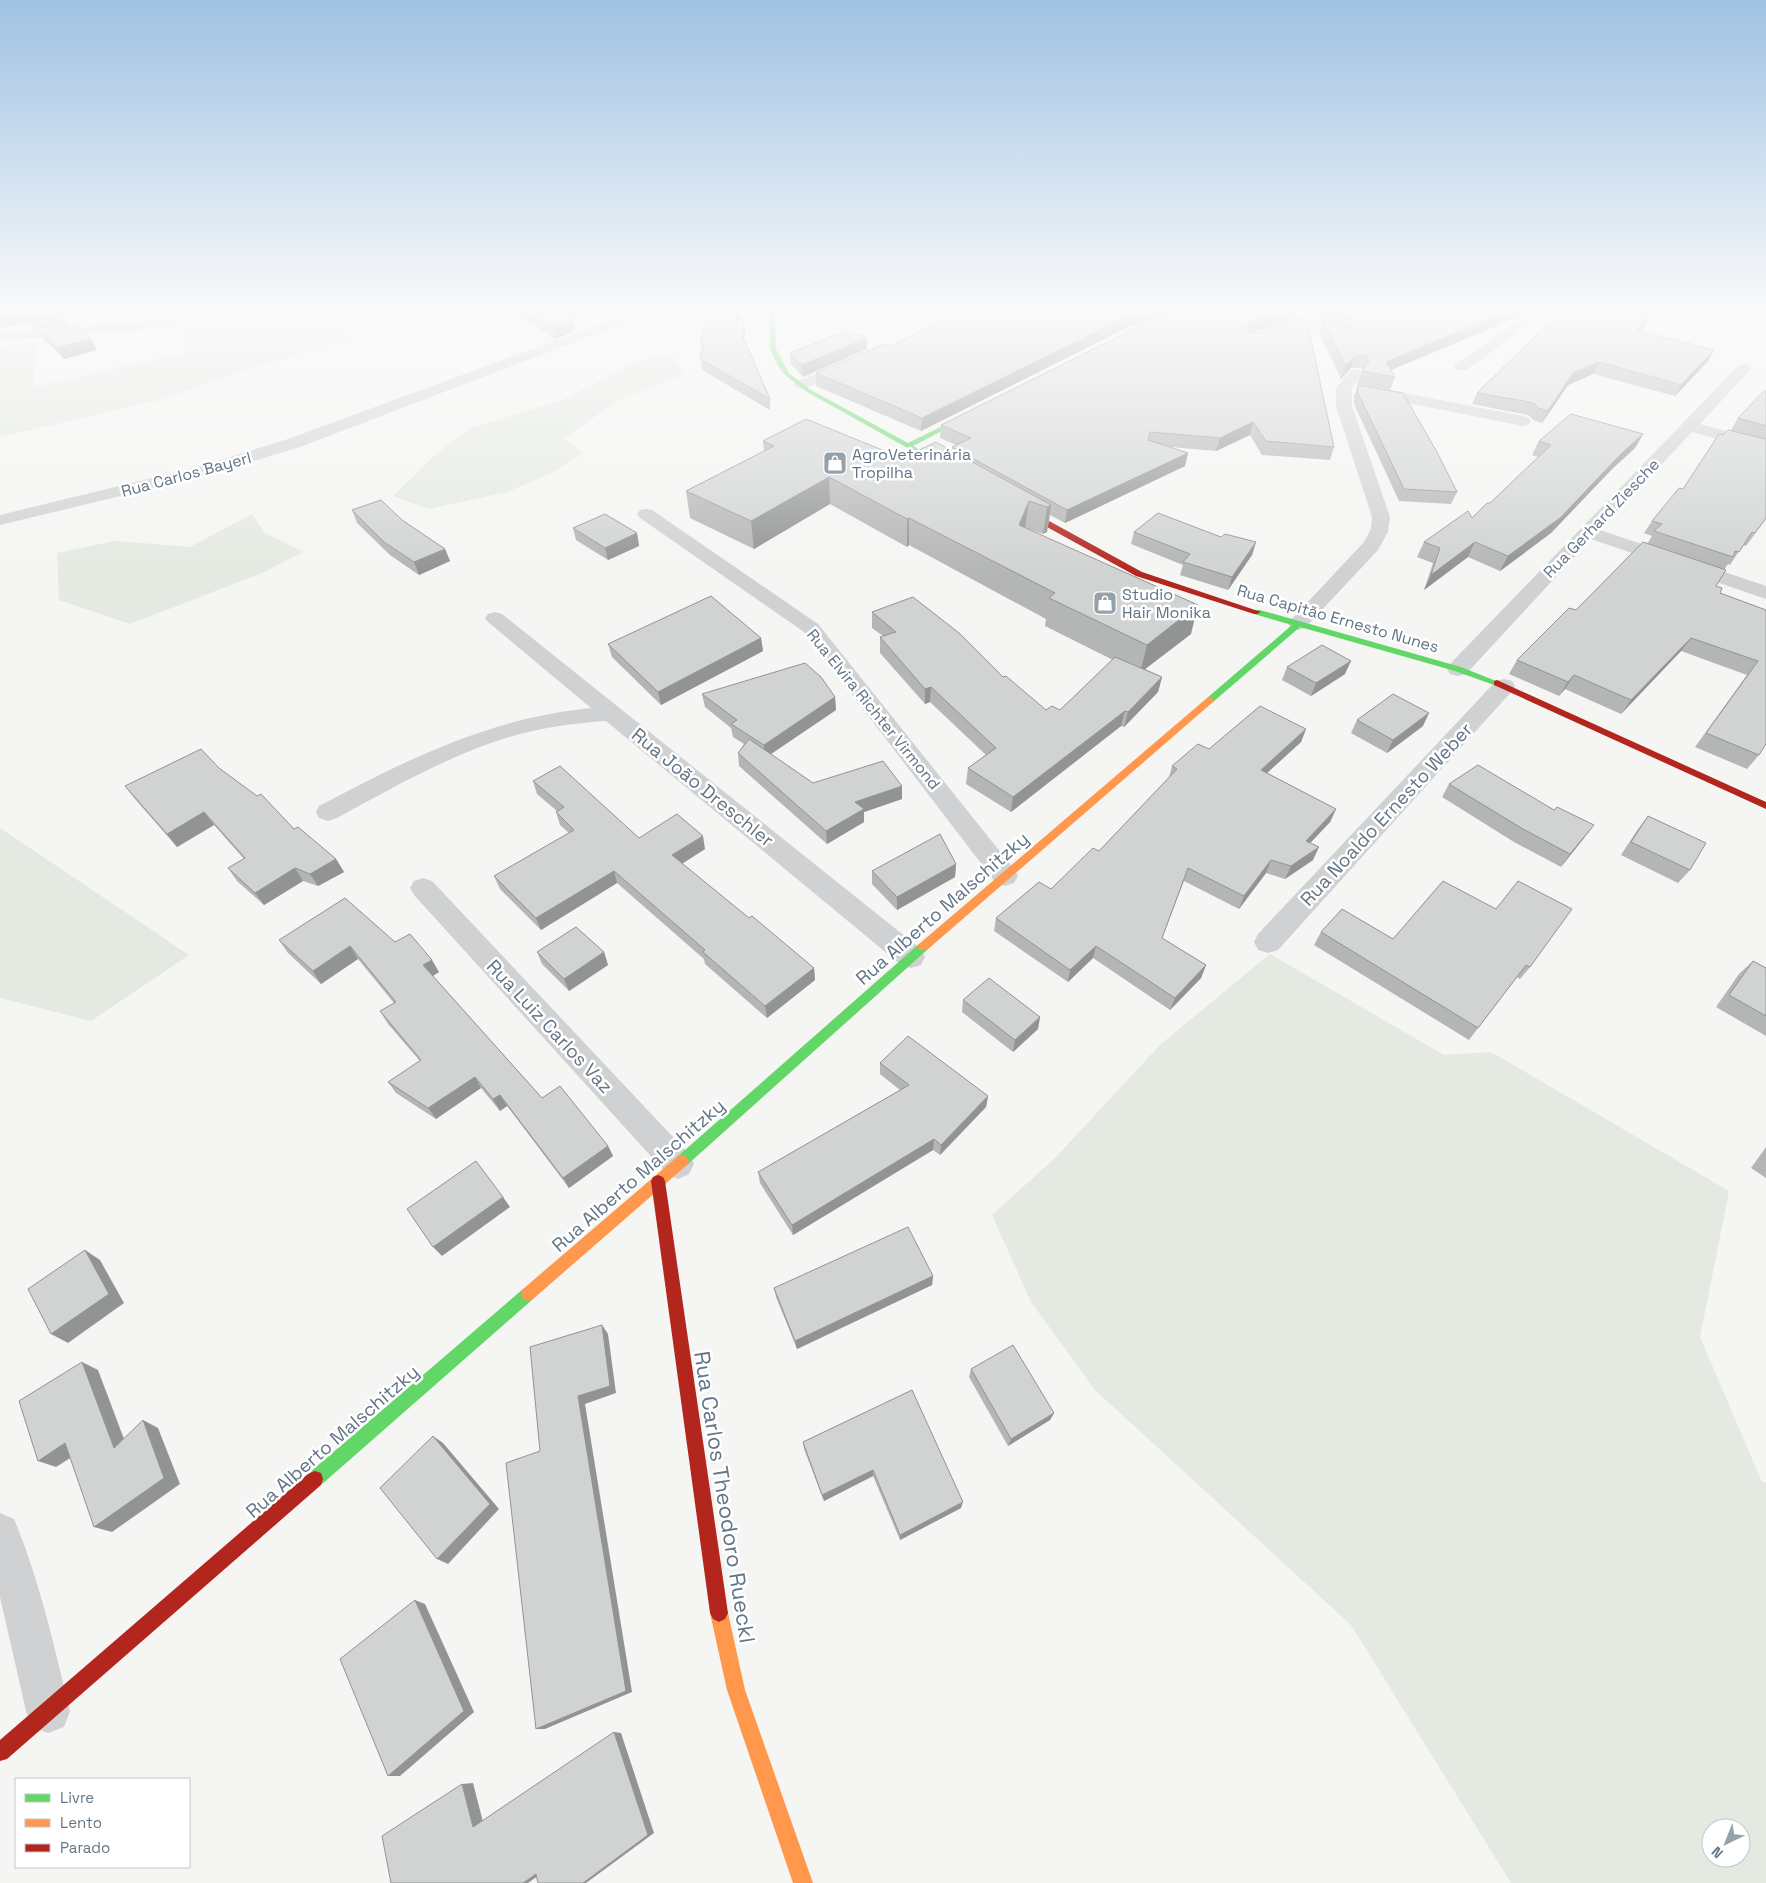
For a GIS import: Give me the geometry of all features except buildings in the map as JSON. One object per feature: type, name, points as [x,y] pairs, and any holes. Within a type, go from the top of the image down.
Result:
[{"type":"main road","points":[[825,399],[956,473]]},
{"type":"main road","points":[[908,446],[984,408]]},
{"type":"main road","name":"Rua Capitão Ernesto Nunes","points":[[1006,501],[1139,574],[1204,597],[1458,669],[1504,686],[1766,806]]},
{"type":"main road","name":"Rua Alberto Malschitzky","points":[[0,1752],[668,1172],[911,957],[1298,624]]},
{"type":"main road","name":"Rua Carlos Theodoro Rueckl","points":[[668,1172],[715,1597],[736,1690],[803,1883]]},
{"type":"street","name":"Rua Carlos Bayerl","points":[[0,520],[206,470],[277,448],[409,399]]},
{"type":"street","points":[[1298,624],[1371,546],[1381,524],[1381,517],[1344,406],[1344,399]]},
{"type":"street","points":[[1410,399],[1523,421]]},
{"type":"street","name":"Rua Gerhard Ziesche","points":[[1458,669],[1715,399]]},
{"type":"street","points":[[1690,426],[1766,448]]},
{"type":"street","name":"Rua Elvira Richter Virmond","points":[[646,514],[811,628],[1005,876]]},
{"type":"street","points":[[1588,532],[1766,593]]},
{"type":"street","name":"Rua João Dreschler","points":[[495,618],[911,957]]},
{"type":"street","name":"Rua Noaldo Ernesto Weber","points":[[1268,942],[1504,686]]},
{"type":"street","points":[[328,812],[434,757],[496,734],[540,722],[612,713]]},
{"type":"street","name":"Rua Luiz Carlos Vaz","points":[[423,888],[668,1172]]},
{"type":"street","points":[[0,1533],[21,1597],[48,1711]]},
{"type":"shaded area","points":[[0,399],[163,399],[160,400],[0,437]]},
{"type":"shaded area","points":[[622,399],[564,438],[582,453],[552,473],[507,492],[429,509],[393,496],[437,453],[471,428],[562,400]]},
{"type":"shaded area","points":[[252,514],[265,533],[303,552],[262,573],[130,624],[59,600],[57,553],[115,541],[190,547]]},
{"type":"shaded area","points":[[0,828],[189,955],[91,1021],[0,998]]},
{"type":"shaded area","points":[[1270,954],[1444,1055],[1491,1052],[1729,1191],[1700,1337],[1762,1482],[1766,1482],[1766,1883],[1511,1883],[1351,1625],[1095,1390],[1031,1302],[992,1215],[1055,1158],[1161,1044]]},
{"type":"traffic: fast","points":[[823,399],[949,469]]},
{"type":"traffic: fast","points":[[908,446],[973,413]]},
{"type":"traffic: fast","points":[[1257,612],[1458,669],[1497,683]]},
{"type":"traffic: fast","points":[[1210,700],[1298,624]]},
{"type":"traffic: fast","points":[[682,1161],[923,947]]},
{"type":"traffic: fast","points":[[315,1479],[528,1294]]},
{"type":"traffic: slow","points":[[923,947],[1210,700]]},
{"type":"traffic: slow","points":[[528,1294],[682,1161]]},
{"type":"traffic: slow","points":[[719,1613],[736,1690],[803,1883]]},
{"type":"traffic: jam","points":[[1017,507],[1139,574],[1257,612]]},
{"type":"traffic: jam","points":[[1497,683],[1766,806]]},
{"type":"traffic: jam","points":[[658,1181],[719,1613]]},
{"type":"traffic: jam","points":[[0,1752],[315,1479]]},
{"type":"place","name":"AgroVeterinária Tropilha","points":[[835,463]]},
{"type":"place","name":"Studio Hair Monika","points":[[1105,603]]}]
